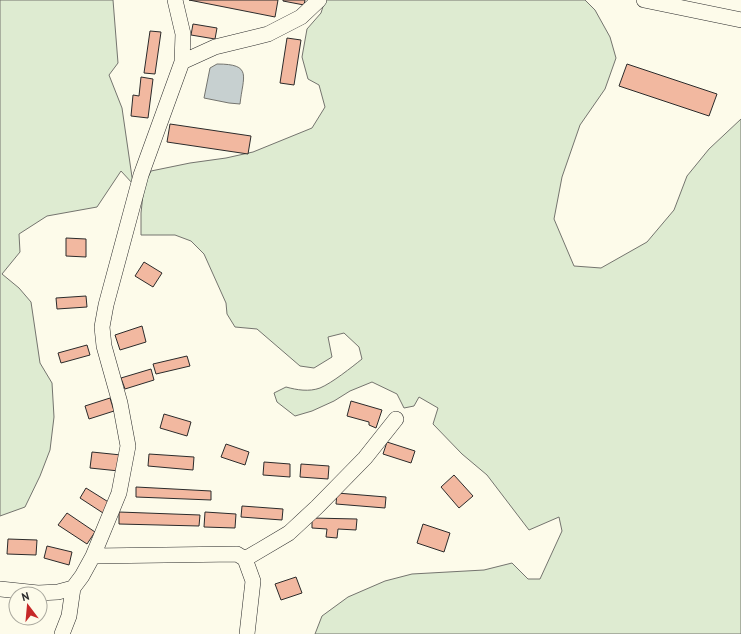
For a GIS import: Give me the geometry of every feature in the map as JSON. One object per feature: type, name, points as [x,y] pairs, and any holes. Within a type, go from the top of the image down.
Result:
[{"type":"street","points":[[62,634],[69,616],[73,588],[82,576],[93,556],[119,493],[128,446],[120,403],[104,346],[102,327],[106,305],[141,175],[182,62],[183,34],[175,0]]},
{"type":"street","points":[[182,62],[215,47],[268,34],[301,17],[318,0]]},
{"type":"street","points":[[644,0],[741,20]]},
{"type":"street","points":[[245,559],[289,533],[365,458],[396,419]]},
{"type":"street","points":[[93,556],[237,554],[245,559],[253,581],[247,634]]},
{"type":"street","points":[[0,589],[58,592],[73,588]]},
{"type":"green space","points":[[0,0],[113,0],[118,63],[109,75],[122,108],[133,184],[121,171],[97,207],[47,216],[19,234],[20,252],[2,274],[19,288],[31,302],[40,363],[52,383],[54,417],[50,450],[40,476],[25,507],[0,516]]},
{"type":"green space","points":[[325,0],[585,0],[595,10],[610,37],[616,58],[605,89],[580,125],[562,177],[554,219],[574,266],[601,268],[647,242],[674,210],[687,176],[709,149],[741,119],[741,634],[315,634],[322,616],[348,597],[385,581],[412,574],[484,570],[512,563],[528,579],[540,579],[562,531],[559,517],[529,530],[487,475],[462,454],[433,424],[438,408],[419,397],[414,406],[404,408],[397,394],[372,382],[350,391],[334,401],[312,411],[295,416],[277,402],[274,393],[286,387],[307,390],[325,386],[362,359],[359,347],[344,333],[328,337],[332,357],[314,368],[300,366],[257,329],[235,327],[227,314],[226,303],[204,254],[191,241],[175,235],[141,235],[141,213],[144,185],[151,171],[253,152],[312,128],[325,107],[319,85],[308,79],[302,57],[307,29],[321,13]]},
{"type":"shaded area","points":[[217,64],[236,66],[241,69],[244,79],[240,104],[204,98],[210,68]]},
{"type":"building","points":[[189,0],[278,0],[275,17]]},
{"type":"building","points":[[283,0],[305,0],[304,5]]},
{"type":"building","points":[[193,24],[217,28],[215,39],[191,35]]},
{"type":"building","points":[[150,31],[161,32],[155,74],[144,73]]},
{"type":"building","points":[[287,38],[301,40],[294,85],[280,83]]},
{"type":"building","points":[[627,64],[717,94],[709,116],[619,86]]},
{"type":"building","points":[[141,77],[153,79],[148,118],[131,116],[133,95],[139,96]]},
{"type":"building","points":[[170,124],[251,136],[248,154],[167,142]]},
{"type":"building","points":[[66,238],[86,239],[86,257],[66,256]]},
{"type":"building","points":[[144,262],[162,273],[153,287],[135,276]]},
{"type":"building","points":[[86,296],[87,307],[57,309],[56,298]]},
{"type":"building","points":[[142,326],[146,342],[120,350],[115,335]]},
{"type":"building","points":[[87,345],[90,355],[61,363],[58,353]]},
{"type":"building","points":[[187,356],[190,366],[156,374],[153,364]]},
{"type":"building","points":[[151,369],[154,380],[125,389],[121,378]]},
{"type":"building","points":[[110,398],[114,411],[89,419],[85,406]]},
{"type":"building","points":[[351,401],[382,410],[376,428],[369,425],[369,422],[347,416]]},
{"type":"building","points":[[164,414],[191,422],[187,436],[160,428]]},
{"type":"building","points":[[387,442],[415,451],[411,463],[383,454]]},
{"type":"building","points":[[226,444],[249,452],[245,465],[221,457]]},
{"type":"building","points":[[92,452],[121,455],[119,471],[90,468]]},
{"type":"building","points":[[149,454],[194,457],[193,470],[148,466]]},
{"type":"building","points":[[264,462],[290,464],[290,477],[263,475]]},
{"type":"building","points":[[301,464],[329,466],[328,479],[300,477]]},
{"type":"building","points":[[454,475],[473,496],[459,508],[441,487]]},
{"type":"building","points":[[136,487],[211,491],[211,500],[136,497]]},
{"type":"building","points":[[86,488],[110,503],[103,513],[80,498]]},
{"type":"building","points":[[337,493],[386,497],[385,508],[336,504]]},
{"type":"building","points":[[242,506],[283,509],[282,520],[241,517]]},
{"type":"building","points":[[119,512],[200,515],[199,526],[119,524]]},
{"type":"building","points":[[205,512],[236,514],[235,528],[204,527]]},
{"type":"building","points":[[67,513],[95,532],[87,544],[58,525]]},
{"type":"building","points":[[312,518],[357,519],[356,530],[338,529],[337,538],[326,537],[327,529],[312,528]]},
{"type":"building","points":[[423,524],[450,533],[444,552],[417,543]]},
{"type":"building","points":[[8,539],[37,540],[36,555],[7,554]]},
{"type":"building","points":[[47,546],[72,552],[69,565],[44,558]]},
{"type":"building","points":[[296,577],[302,593],[281,600],[275,584]]}]
